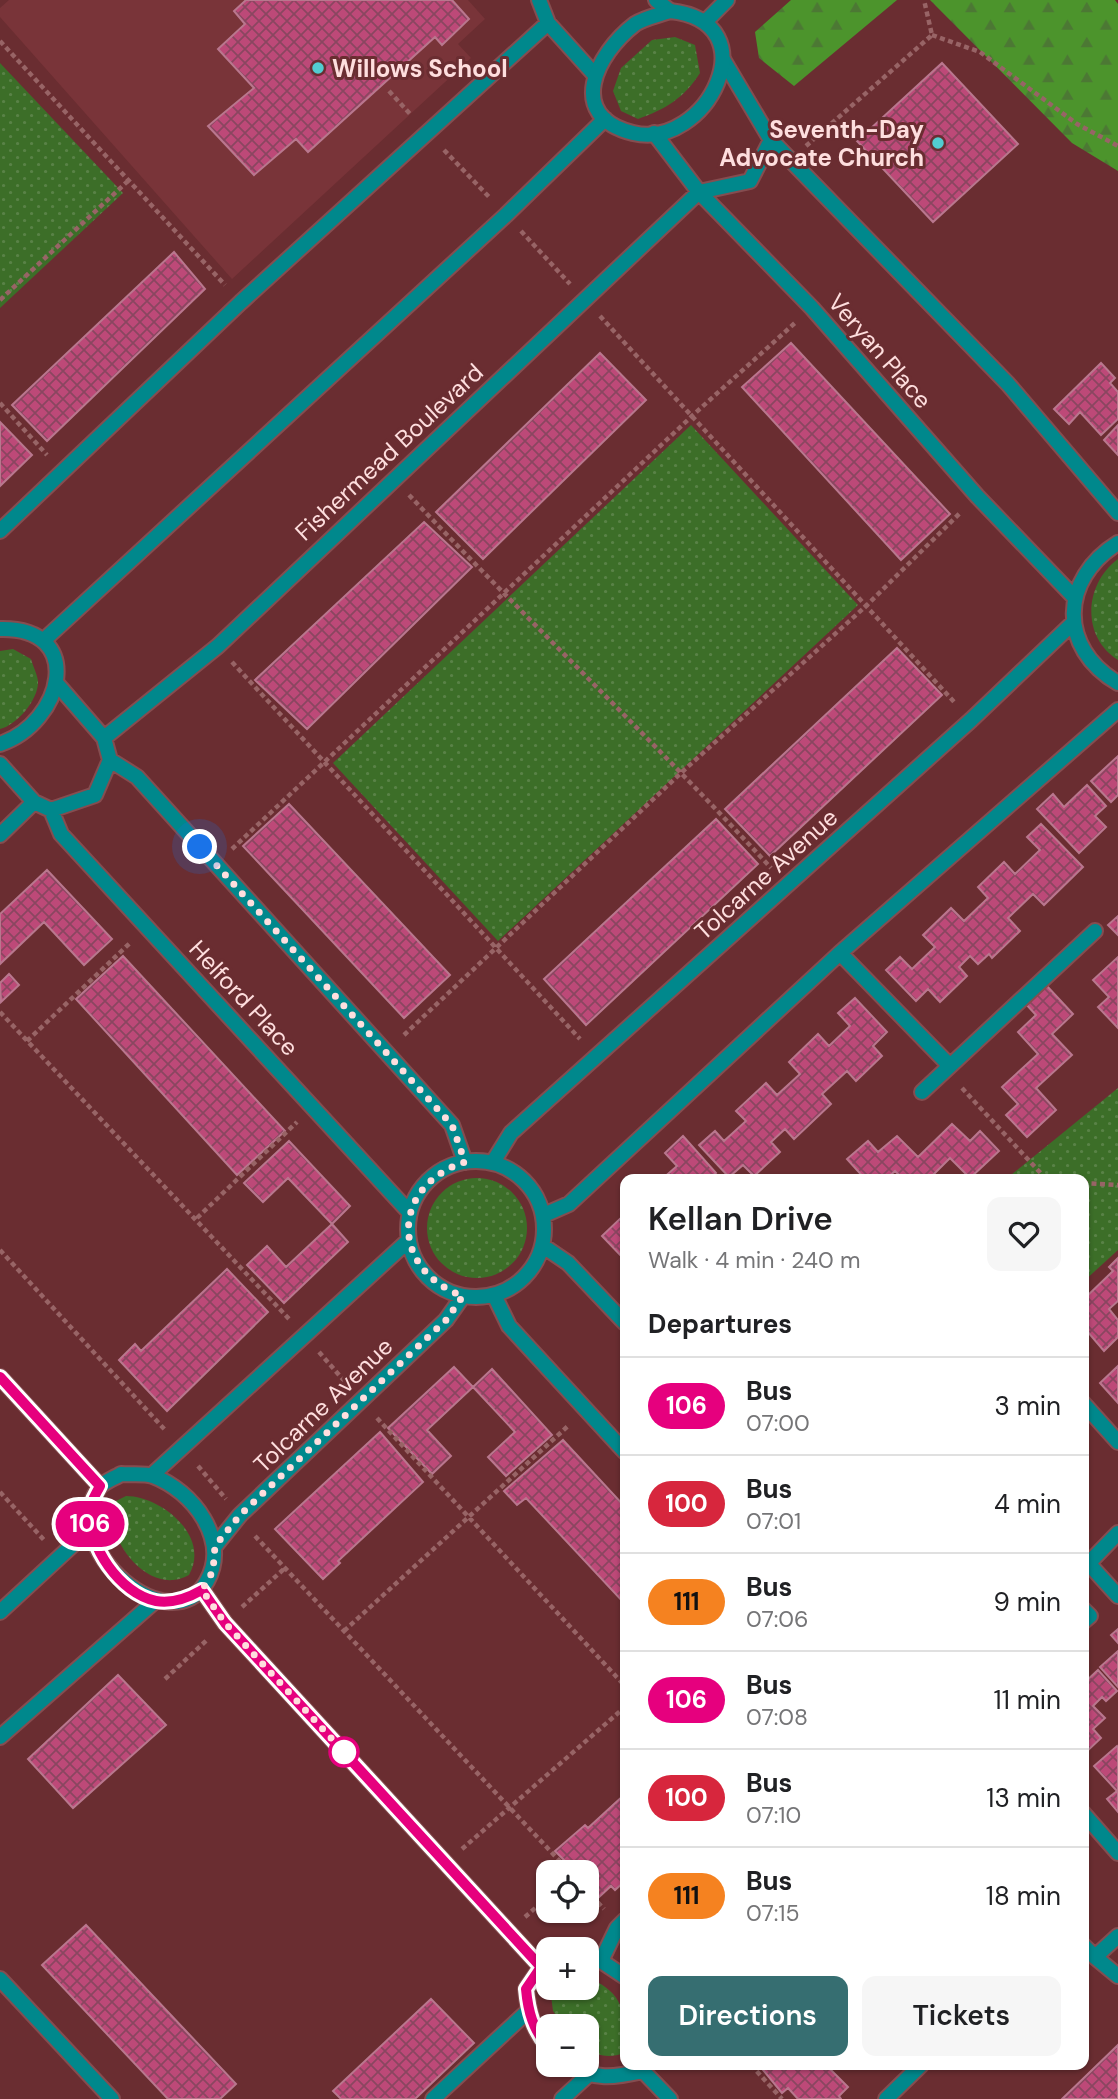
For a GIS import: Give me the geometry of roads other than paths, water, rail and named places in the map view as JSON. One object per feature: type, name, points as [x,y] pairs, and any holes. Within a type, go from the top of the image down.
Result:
[{"type":"street","points":[[539,0],[548,23],[594,74]]},
{"type":"street","points":[[656,0],[670,11],[695,16],[705,22],[719,39],[724,61],[771,140],[1008,384],[1118,513]]},
{"type":"street","points":[[705,22],[727,0]]},
{"type":"street","points":[[670,11],[637,23],[606,52],[594,74],[592,89],[596,107],[605,119],[614,127],[636,134],[654,133],[675,127],[703,107],[719,83],[724,61]]},
{"type":"street","points":[[0,531],[241,302],[548,23]]},
{"type":"street","points":[[44,640],[506,215],[605,119]]},
{"type":"street","name":"Veryan Place","points":[[654,133],[699,192],[812,308],[977,496],[1074,598]]},
{"type":"street","points":[[699,192],[750,181],[771,140]]},
{"type":"street","name":"Fishermead Boulevard","points":[[104,738],[218,646],[699,192]]},
{"type":"street","points":[[1118,543],[1099,555],[1085,572],[1074,598],[1074,622],[1081,647],[1096,667],[1118,683]]},
{"type":"street","name":"Tolcarne Avenue","points":[[493,1163],[511,1133],[971,720],[1074,622]]},
{"type":"street","points":[[0,629],[31,633],[44,640],[58,670],[58,685],[45,713],[16,739],[0,744]]},
{"type":"street","points":[[0,764],[34,802],[51,810],[95,795],[110,760],[104,738],[58,685]]},
{"type":"street","points":[[544,1215],[569,1204],[840,953],[1118,710]]},
{"type":"street","points":[[110,760],[137,778],[387,1050],[452,1125],[465,1162]]},
{"type":"street","points":[[0,835],[34,802]]},
{"type":"street","name":"Helford Place","points":[[51,810],[61,834],[410,1213]]},
{"type":"street","points":[[922,1091],[1095,931]]},
{"type":"street","points":[[840,953],[949,1065]]},
{"type":"street","points":[[465,1162],[493,1163],[516,1173],[534,1192],[544,1215],[543,1246],[533,1268],[516,1285],[494,1295],[463,1296],[443,1289],[427,1276],[415,1259],[409,1240],[410,1213],[417,1194],[430,1179],[446,1168],[465,1162]]},
{"type":"street","points":[[152,1475],[409,1240]]},
{"type":"street","points":[[543,1246],[568,1263],[620,1318]]},
{"type":"street","points":[[494,1295],[509,1325],[620,1447]]},
{"type":"street","name":"Tolcarne Avenue","points":[[215,1546],[240,1515],[446,1320],[463,1296]]},
{"type":"street","points":[[0,1377],[100,1486]]},
{"type":"street","points":[[1089,1410],[1118,1442]]},
{"type":"street","points":[[121,1474],[152,1475],[178,1491],[203,1516],[215,1546],[213,1571],[202,1590],[183,1600],[155,1601],[125,1585],[103,1558],[90,1529],[90,1508],[100,1486],[121,1474]]},
{"type":"street","points":[[0,1612],[61,1559],[90,1529]]},
{"type":"street","points":[[1089,1563],[1118,1533]]},
{"type":"street","points":[[1089,1569],[1118,1596]]},
{"type":"street","points":[[202,1590],[225,1623],[536,1957]]},
{"type":"street","points":[[0,1737],[155,1601]]},
{"type":"street","points":[[1089,1821],[1118,1853]]},
{"type":"street","points":[[599,1953],[617,1928],[618,1919]]},
{"type":"street","points":[[1095,1957],[1118,1936]]},
{"type":"street","points":[[1089,1951],[1118,1976]]},
{"type":"street","points":[[599,1963],[620,1974]]},
{"type":"street","points":[[536,1976],[526,1989],[528,2011],[536,2030]]},
{"type":"street","points":[[0,1979],[112,2099]]},
{"type":"street","points":[[433,2099],[528,2011]]},
{"type":"street","points":[[599,2076],[615,2077],[638,2070]]},
{"type":"street","points":[[647,2070],[670,2099]]},
{"type":"street","points":[[886,2099],[916,2070]]},
{"type":"street","points":[[562,2099],[586,2077]]},
{"type":"place","name":"Willows School","points":[[318,68]]},
{"type":"place","name":"Seventh-Day Advocate Church","points":[[938,143]]}]
